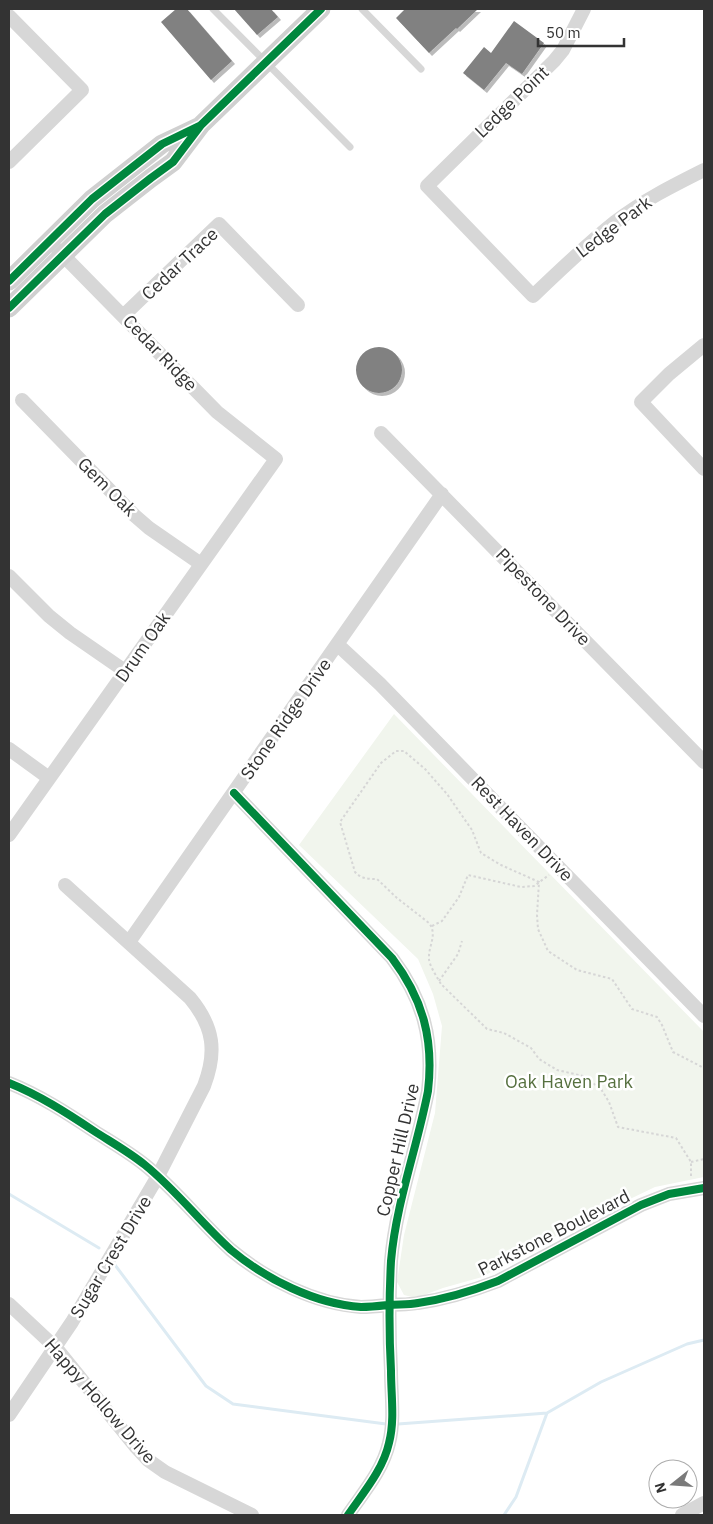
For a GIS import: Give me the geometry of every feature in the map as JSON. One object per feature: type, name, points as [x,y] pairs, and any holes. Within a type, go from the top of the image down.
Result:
[{"type":"street","points":[[9,308],[105,214],[173,162],[201,125],[321,9]]},
{"type":"street","name":"Ledge Point","points":[[533,296],[427,186],[554,61],[563,50],[584,9]]},
{"type":"street","points":[[9,16],[82,90],[9,162]]},
{"type":"street","points":[[9,281],[92,200],[162,144],[201,125]]},
{"type":"street","name":"Ledge Park","points":[[533,296],[616,221],[670,187],[704,170]]},
{"type":"street","name":"Cedar Trace","points":[[123,316],[219,224],[298,305]]},
{"type":"street","name":"Cedar Ridge","points":[[49,241],[217,412],[276,459]]},
{"type":"street","points":[[704,345],[669,374],[640,402],[704,469]]},
{"type":"street","name":"Gem Oak","points":[[22,400],[134,515],[149,528],[202,564]]},
{"type":"street","name":"Pipestone Drive","points":[[381,433],[704,762]]},
{"type":"street","name":"Drum Oak","points":[[9,835],[276,459]]},
{"type":"street","name":"Stone Ridge Drive","points":[[129,942],[442,494]]},
{"type":"street","points":[[9,576],[49,616],[70,633],[126,671]]},
{"type":"street","name":"Rest Haven Drive","points":[[338,645],[380,684],[704,1016]]},
{"type":"street","points":[[9,749],[50,778]]},
{"type":"street","name":"Copper Hill Drive","points":[[234,793],[392,958],[412,987],[424,1020],[428,1038],[430,1055],[428,1090],[400,1202],[391,1260],[392,1422],[389,1443],[377,1473],[348,1515]]},
{"type":"street","name":"Sugar Crest Drive","points":[[9,1415],[56,1348],[158,1176],[207,1079],[212,1056],[211,1040],[207,1025],[200,1011],[190,998],[65,885]]},
{"type":"street","name":"Parkstone Boulevard","points":[[9,1083],[49,1102],[131,1154],[158,1176],[212,1232],[255,1267],[279,1282],[332,1302],[360,1306],[417,1304],[478,1289],[498,1281],[640,1205],[669,1194],[698,1189]]},
{"type":"street","name":"Happy Hollow Drive","points":[[9,1304],[56,1348],[136,1448],[148,1460],[165,1472],[252,1515]]},
{"type":"street","points":[[682,1515],[704,1503]]},
{"type":"lane","points":[[213,9],[350,147]]},
{"type":"lane","points":[[362,9],[421,69]]},
{"type":"path","points":[[539,882],[501,865],[481,853],[472,830],[447,794],[425,769],[404,751],[396,751],[380,763],[340,822],[352,865],[358,875],[365,878],[378,879],[432,926],[433,936],[428,960],[441,984],[487,1030],[504,1033],[531,1048],[539,1059],[557,1070],[583,1076],[601,1089],[609,1102],[618,1127],[676,1138],[691,1162],[698,1189]]},
{"type":"path","points":[[432,926],[442,921],[455,903],[468,875],[520,887],[534,886],[558,866]]},
{"type":"path","points":[[539,882],[538,929],[548,951],[576,970],[612,979],[632,1009],[656,1017],[662,1025],[673,1052],[704,1068]]},
{"type":"path","points":[[439,981],[458,954],[462,941]]},
{"type":"path","points":[[691,1162],[704,1159]]},
{"type":"green space","name":"Oak Haven Park","points":[[394,714],[704,1032],[704,1177],[655,1187],[578,1224],[482,1277],[416,1298],[404,1295],[397,1282],[404,1235],[435,1113],[442,1026],[433,994],[418,959],[299,845]]},
{"type":"building","points":[[176,9],[187,9],[232,61],[211,80],[161,22]]},
{"type":"building","points":[[234,9],[271,9],[278,17],[257,35]]},
{"type":"building","points":[[405,9],[478,9],[429,53],[396,18]]},
{"type":"building","points":[[514,21],[544,43],[522,74],[506,63],[484,90],[463,73],[484,47],[491,53]]},
{"type":"building","points":[[379,347],[392,351],[398,357],[402,370],[398,383],[392,389],[379,393],[366,389],[360,383],[356,370],[360,357],[366,351]]},
{"type":"waterway","points":[[9,1194],[99,1248]]},
{"type":"waterway","points":[[115,1265],[206,1386],[233,1404],[386,1424]]},
{"type":"waterway","points":[[504,1515],[516,1497],[547,1413],[601,1382],[687,1344],[704,1340]]},
{"type":"waterway","points":[[398,1424],[547,1413]]},
{"type":"cycle path","points":[[9,308],[105,214],[173,162],[201,125],[321,9]]},
{"type":"cycle path","points":[[9,281],[92,199],[162,144],[199,126]]},
{"type":"cycle path","points":[[234,793],[392,958],[403,973],[419,1004],[427,1037],[429,1054],[428,1091],[397,1218],[391,1261],[391,1434],[382,1463],[348,1515]]},
{"type":"cycle path","points":[[9,1083],[53,1105],[139,1160],[167,1185],[231,1250],[260,1271],[309,1295],[344,1305],[364,1307],[414,1304],[469,1291],[498,1281],[641,1205],[669,1194],[704,1188]]}]
